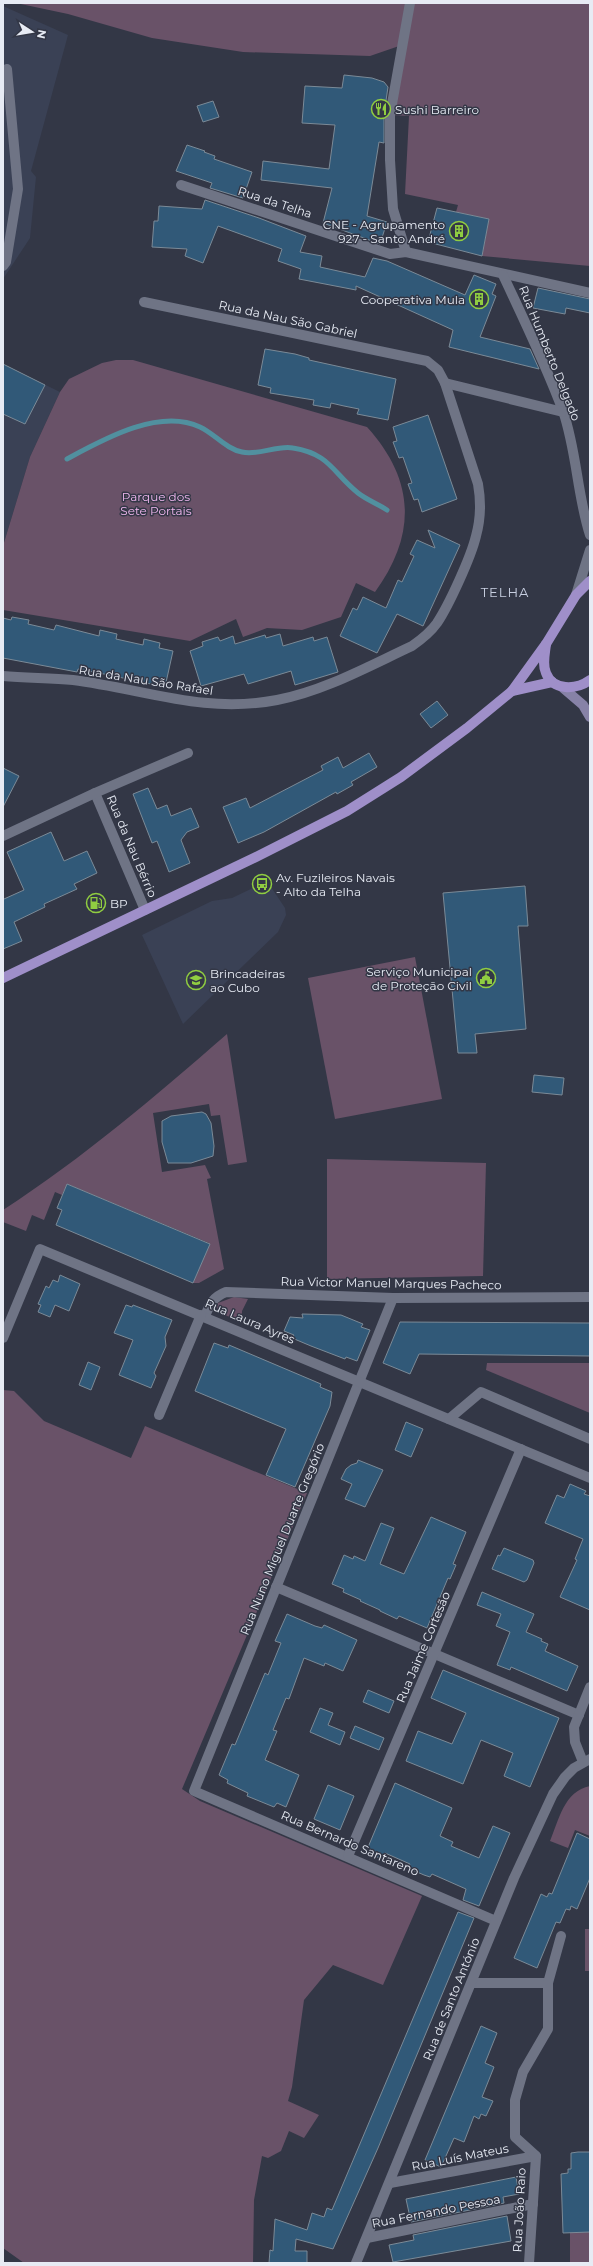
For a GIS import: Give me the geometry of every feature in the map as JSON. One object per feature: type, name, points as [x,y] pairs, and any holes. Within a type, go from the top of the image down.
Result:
[{"type":"main road","points":[[3,978],[347,811],[401,777],[467,728],[512,691],[546,644],[576,595],[590,581]]},
{"type":"main road","points":[[546,644],[544,661],[546,673],[552,682],[562,687],[583,705],[590,717]]},
{"type":"main road","points":[[562,687],[575,686],[590,680]]},
{"type":"main road","points":[[512,691],[552,682]]},
{"type":"street","points":[[406,252],[393,209],[390,160],[390,115],[410,3]]},
{"type":"street","points":[[3,266],[6,262],[18,190],[7,69]]},
{"type":"street","name":"Rua da Telha","points":[[182,185],[390,254],[406,252],[590,293]]},
{"type":"street","name":"Rua Humberto Delgado","points":[[504,275],[563,412],[576,462],[584,516],[590,535]]},
{"type":"street","name":"Rua da Nau São Gabriel","points":[[144,302],[427,361]]},
{"type":"street","name":"Rua da Nau São Rafael","points":[[3,676],[73,680],[190,703],[237,704],[277,700],[300,693],[336,681],[412,646],[430,632],[442,614],[471,552],[479,523],[480,498],[478,484],[445,383],[438,370],[427,361]]},
{"type":"street","points":[[445,383],[563,412]]},
{"type":"street","points":[[576,595],[590,550]]},
{"type":"street","name":"Rua da Nau Bérrio","points":[[3,836],[95,793],[188,753]]},
{"type":"street","name":"Rua da Nau Bérrio","points":[[95,793],[145,910]]},
{"type":"street","name":"Rua Laura Ayres","points":[[3,1338],[40,1249],[590,1478]]},
{"type":"street","name":"Rua Victor Manuel Marques Pacheco","points":[[159,1415],[211,1301],[218,1295],[226,1292],[393,1298],[590,1298]]},
{"type":"street","name":"Rua Nuno Miguel Duarte Gregório","points":[[194,1791],[393,1298]]},
{"type":"street","points":[[450,1419],[480,1392],[590,1439]]},
{"type":"street","name":"Rua Jaime Cortesão","points":[[348,1856],[521,1449]]},
{"type":"street","points":[[276,1587],[435,1653],[578,1715]]},
{"type":"street","points":[[586,1760],[573,1736],[578,1715],[590,1687]]},
{"type":"street","name":"Rua de Santo António","points":[[356,2263],[390,2184],[496,1921],[553,1794],[564,1777],[586,1760]]},
{"type":"street","name":"Rua Bernardo Santareno","points":[[194,1791],[496,1921]]},
{"type":"street","name":"Rua João Raio","points":[[529,2263],[536,2156],[515,2137],[515,2100],[523,2072],[548,2029],[548,1983],[561,1936]]},
{"type":"street","points":[[472,1983],[548,1983]]},
{"type":"street","name":"Rua Luís Mateus","points":[[390,2184],[536,2156]]},
{"type":"street","name":"Rua Fernando Pessoa","points":[[367,2238],[533,2204]]},
{"type":"shaded area","points":[[3,6],[68,35],[31,171],[36,177],[30,238],[3,279]]},
{"type":"shaded area","points":[[3,364],[60,392],[30,457],[3,546]]},
{"type":"shaded area","name":"Brincadeiras ao Cubo","points":[[269,884],[285,908],[286,915],[278,932],[183,1024],[142,935],[212,901],[232,898],[257,886],[259,889]]},
{"type":"green space","points":[[16,3],[590,3],[590,266],[482,256],[489,219],[456,212],[458,205],[405,194],[409,116],[390,115],[402,45],[370,56],[243,52],[152,38],[68,14]]},
{"type":"green space","name":"Parque dos Sete Portais","points":[[116,360],[133,360],[367,427],[383,447],[394,467],[402,487],[405,508],[404,528],[398,549],[389,570],[375,592],[356,583],[341,617],[302,630],[267,628],[243,637],[236,619],[190,641],[3,610],[3,546],[30,457],[60,392],[69,379],[102,363]]},
{"type":"green space","points":[[415,957],[442,1099],[335,1119],[308,978]]},
{"type":"green space","points":[[227,1034],[247,1162],[228,1165],[220,1115],[211,1116],[209,1104],[153,1113],[162,1172],[205,1165],[211,1178],[207,1179],[224,1269],[199,1283],[193,1283],[209,1243],[67,1184],[62,1195],[55,1192],[44,1220],[32,1215],[26,1231],[3,1222],[3,1210],[62,1169],[118,1126]]},
{"type":"green space","points":[[327,1159],[486,1163],[483,1276],[327,1279]]},
{"type":"green space","points":[[234,1297],[248,1299],[242,1311],[242,1322],[220,1313],[217,1308],[218,1303]]},
{"type":"green space","points":[[487,1363],[590,1363],[590,1413],[486,1370]]},
{"type":"green space","points":[[3,1390],[14,1391],[44,1421],[131,1458],[145,1426],[307,1493],[182,1789],[200,1801],[422,1896],[383,1985],[333,1965],[304,2000],[292,2087],[288,2101],[319,2115],[304,2138],[289,2131],[281,2151],[268,2158],[262,2156],[254,2200],[253,2263],[24,2263],[3,2248]]},
{"type":"green space","points":[[590,1786],[590,1836],[575,1830],[568,1848],[550,1841],[568,1800],[581,1789]]},
{"type":"green space","points":[[585,1929],[590,1929],[590,1971],[585,1971]]},
{"type":"green space","points":[[570,2232],[590,2232],[590,2263],[570,2263]]},
{"type":"building","points":[[344,75],[372,78],[384,82],[388,87],[384,114],[384,143],[379,142],[367,216],[387,222],[380,244],[323,223],[332,188],[261,180],[263,161],[329,169],[335,125],[302,123],[305,86],[342,88]]},
{"type":"building","points":[[213,101],[219,117],[203,122],[197,106]]},
{"type":"building","points":[[187,145],[215,156],[214,159],[252,172],[243,198],[210,188],[212,183],[176,171]]},
{"type":"building","points":[[205,200],[306,236],[300,252],[322,256],[320,267],[365,277],[373,258],[387,261],[465,295],[474,275],[496,284],[492,294],[496,296],[480,337],[530,349],[539,369],[449,347],[453,330],[356,286],[356,290],[299,279],[301,269],[278,261],[282,249],[218,226],[203,263],[185,256],[187,249],[152,247],[154,221],[158,221],[159,206],[202,209]]},
{"type":"building","name":"CNE - Agrupamento 927 - Santo André","points":[[437,208],[489,219],[482,256],[428,242]]},
{"type":"building","points":[[538,288],[590,299],[590,313],[566,308],[565,314],[533,308]]},
{"type":"building","points":[[265,349],[295,354],[309,358],[309,360],[396,379],[388,420],[357,414],[359,409],[331,403],[330,408],[313,405],[314,400],[270,393],[271,388],[258,385]]},
{"type":"building","points":[[3,364],[45,385],[25,424],[3,414]]},
{"type":"building","points":[[428,415],[457,499],[422,512],[418,499],[414,500],[408,484],[412,483],[403,457],[399,458],[393,442],[397,441],[393,427]]},
{"type":"building","points":[[428,530],[460,545],[423,626],[397,614],[377,653],[340,636],[353,608],[357,610],[363,597],[386,608],[398,580],[402,582],[414,556],[410,554],[417,540],[435,548]]},
{"type":"building","points":[[12,617],[29,620],[28,624],[54,630],[56,625],[99,636],[100,630],[117,634],[116,639],[143,645],[144,639],[160,643],[159,648],[173,651],[165,687],[78,669],[77,672],[3,658],[3,618],[11,620]]},
{"type":"building","points":[[280,634],[283,646],[313,637],[314,641],[327,637],[338,672],[295,685],[291,671],[248,684],[244,674],[201,686],[190,651],[203,646],[202,642],[218,637],[220,641],[233,636],[235,644],[265,635],[266,638]]},
{"type":"building","points":[[437,701],[448,715],[431,728],[420,714]]},
{"type":"building","points":[[369,753],[377,767],[351,782],[353,785],[337,794],[336,792],[264,832],[238,843],[223,807],[246,798],[250,808],[323,770],[321,766],[338,757],[343,768]]},
{"type":"building","points":[[3,768],[19,776],[3,807]]},
{"type":"building","points":[[148,788],[157,809],[167,805],[171,816],[191,808],[199,827],[187,832],[181,840],[190,863],[169,872],[157,841],[152,843],[133,794]]},
{"type":"building","points":[[51,832],[64,861],[87,851],[97,873],[74,884],[77,889],[44,904],[45,907],[14,922],[22,941],[3,949],[3,898],[4,899],[24,890],[7,852]]},
{"type":"building","name":"Serviço Municipal de Proteção Civil","points":[[525,886],[528,926],[518,926],[526,1029],[475,1034],[477,1053],[458,1053],[443,893]]},
{"type":"building","points":[[534,1075],[564,1078],[562,1095],[532,1092]]},
{"type":"building","points":[[202,1112],[206,1114],[211,1123],[214,1146],[213,1156],[191,1163],[168,1163],[162,1142],[162,1121],[171,1116]]},
{"type":"building","points":[[67,1184],[210,1244],[193,1283],[56,1225],[62,1210],[57,1208]]},
{"type":"building","points":[[60,1275],[80,1284],[69,1311],[55,1305],[50,1317],[38,1312],[41,1305],[38,1304],[46,1286],[49,1288],[53,1280],[58,1282]]},
{"type":"building","points":[[126,1305],[132,1307],[133,1305],[172,1320],[165,1337],[166,1346],[154,1373],[156,1376],[151,1388],[119,1375],[133,1340],[114,1333]]},
{"type":"building","points":[[302,1314],[341,1315],[363,1324],[361,1327],[370,1330],[357,1361],[346,1357],[345,1359],[311,1346],[292,1338],[294,1335],[284,1331],[290,1317],[303,1318]]},
{"type":"building","points":[[400,1322],[590,1323],[590,1356],[419,1354],[410,1374],[383,1363]]},
{"type":"building","points":[[214,1343],[228,1348],[229,1345],[321,1384],[320,1387],[332,1392],[330,1406],[295,1487],[266,1475],[286,1429],[195,1391]]},
{"type":"building","points":[[88,1362],[100,1367],[91,1390],[79,1385]]},
{"type":"building","points":[[406,1422],[423,1429],[411,1457],[395,1450]]},
{"type":"building","points":[[358,1460],[383,1470],[365,1507],[345,1499],[352,1484],[341,1479],[346,1469],[357,1463]]},
{"type":"building","points":[[570,1484],[586,1491],[584,1494],[590,1496],[590,1610],[560,1597],[577,1560],[575,1559],[583,1539],[545,1523],[557,1495],[564,1498]]},
{"type":"building","points":[[431,1517],[466,1532],[453,1564],[456,1565],[450,1579],[448,1578],[427,1628],[399,1616],[397,1619],[343,1592],[344,1589],[332,1584],[344,1555],[353,1559],[354,1556],[365,1561],[381,1523],[394,1528],[380,1564],[404,1574]]},
{"type":"building","points":[[504,1548],[533,1560],[534,1563],[527,1580],[524,1582],[492,1569],[498,1555],[500,1556]]},
{"type":"building","points":[[482,1592],[534,1614],[526,1632],[542,1639],[541,1641],[548,1644],[545,1651],[578,1666],[567,1691],[511,1667],[510,1670],[497,1665],[510,1632],[496,1626],[501,1614],[477,1605]]},
{"type":"building","points":[[287,1614],[315,1626],[322,1628],[324,1625],[357,1640],[343,1671],[325,1663],[324,1666],[304,1658],[289,1699],[286,1698],[273,1730],[277,1731],[265,1760],[299,1775],[286,1807],[277,1803],[274,1807],[247,1796],[248,1793],[227,1783],[228,1780],[219,1775],[232,1744],[235,1745],[265,1673],[268,1675],[281,1643],[275,1641]]},
{"type":"building","points":[[443,1670],[559,1718],[530,1787],[504,1776],[513,1753],[481,1740],[463,1784],[406,1761],[418,1731],[452,1744],[466,1713],[431,1698]]},
{"type":"building","points":[[368,1690],[394,1701],[389,1713],[363,1702]]},
{"type":"building","points":[[320,1708],[333,1713],[328,1725],[345,1732],[340,1745],[310,1732]]},
{"type":"building","points":[[355,1726],[384,1738],[379,1750],[350,1738]]},
{"type":"building","points":[[395,1783],[452,1808],[440,1836],[453,1842],[451,1846],[479,1858],[493,1826],[510,1833],[479,1906],[463,1900],[466,1889],[432,1874],[430,1877],[408,1868],[410,1864],[385,1853],[382,1859],[366,1852]]},
{"type":"building","points":[[328,1785],[354,1796],[340,1830],[314,1819]]},
{"type":"building","points":[[577,1833],[590,1839],[590,1878],[577,1909],[571,1906],[570,1910],[566,1909],[560,1923],[556,1922],[537,1968],[514,1958],[541,1894],[547,1897],[549,1893],[552,1894]]},
{"type":"building","points":[[458,1912],[474,1918],[378,2148],[333,2249],[296,2239],[295,2251],[307,2251],[307,2263],[269,2263],[270,2250],[273,2251],[275,2219],[307,2230],[312,2213],[324,2217],[327,2208],[332,2210]]},
{"type":"building","points":[[481,2026],[497,2033],[485,2063],[494,2067],[482,2097],[493,2101],[486,2116],[481,2114],[479,2119],[474,2116],[464,2142],[454,2138],[441,2167],[425,2160]]},
{"type":"building","points":[[590,2152],[590,2232],[563,2233],[561,2174],[568,2173],[568,2169],[571,2169],[571,2153]]},
{"type":"building","points":[[516,2177],[519,2194],[503,2197],[504,2203],[411,2222],[406,2199]]},
{"type":"building","points":[[507,2216],[511,2241],[393,2262],[389,2245],[414,2240],[413,2235]]},
{"type":"waterway","points":[[67,459],[132,428],[167,421],[184,422],[200,427],[211,433],[231,448],[242,452],[254,453],[287,447],[315,455],[330,465],[358,493],[387,510]]},
{"type":"place","name":"Sushi Barreiro","points":[[381,109]]},
{"type":"place","name":"CNE - Agrupamento 927 - Santo André","points":[[459,231]]},
{"type":"place","name":"Cooperativa Mula","points":[[479,299]]},
{"type":"place","name":"Av. Fuzileiros Navais - Alto da Telha","points":[[262,884]]},
{"type":"place","name":"BP","points":[[96,903]]},
{"type":"place","name":"Serviço Municipal de Proteção Civil","points":[[486,978]]},
{"type":"place","name":"Brincadeiras ao Cubo","points":[[196,980]]},
{"type":"district","name":"TELHA","points":[[505,592]]}]
